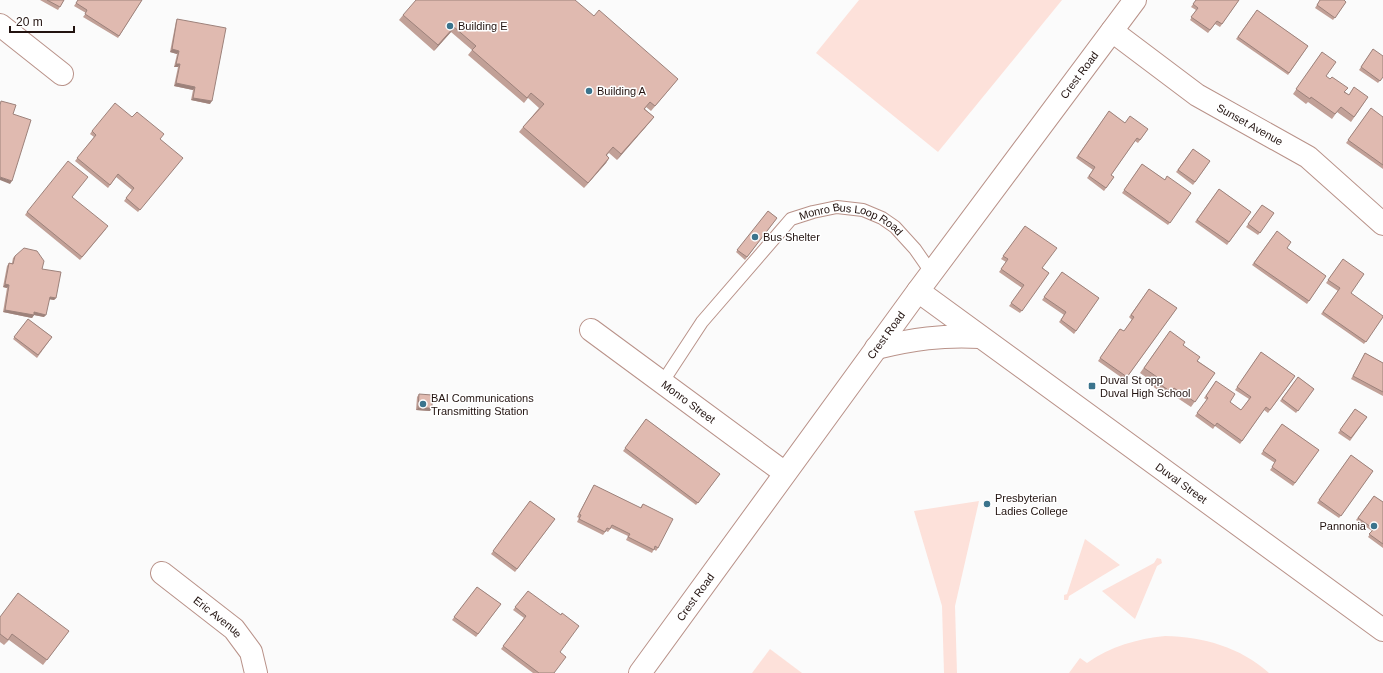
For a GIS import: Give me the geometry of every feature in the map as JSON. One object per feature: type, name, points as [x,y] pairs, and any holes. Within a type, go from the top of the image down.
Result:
[{"type":"street","name":"Crest Road","points":[[640,673],[931,272],[1135,0]]},
{"type":"street","points":[[0,25],[62,74]]},
{"type":"street","name":"Sunset Avenue","points":[[1112,31],[1197,95],[1308,157],[1383,224]]},
{"type":"street","name":"Duval Street","points":[[918,290],[980,337],[1383,630]]},
{"type":"street","name":"Monro Street","points":[[591,330],[785,473]]},
{"type":"street","points":[[876,348],[916,338],[949,335],[980,337]]},
{"type":"street","name":"Eric Avenue","points":[[162,573],[234,628],[250,652],[256,673]]},
{"type":"lane","name":"Monro Bus Loop Road","points":[[662,383],[702,322],[791,219],[813,212],[837,207],[862,210],[882,218],[895,227],[915,249],[931,272]]},
{"type":"shaded area","points":[[859,0],[1062,0],[938,152],[816,53]]},
{"type":"shaded area","points":[[979,501],[955,606],[957,673],[944,673],[942,606],[914,511]]},
{"type":"shaded area","points":[[1085,539],[1120,565],[1069,596],[1068,600],[1064,600],[1064,595],[1067,594]]},
{"type":"shaded area","points":[[1157,558],[1161,559],[1162,563],[1157,566],[1135,619],[1102,591],[1154,563]]},
{"type":"shaded area","points":[[1165,636],[1207,641],[1221,645],[1246,656],[1269,673],[1069,673],[1080,658],[1087,663],[1105,652],[1124,644]]},
{"type":"shaded area","points":[[770,649],[802,673],[752,673]]},
{"type":"building","points":[[47,0],[64,0],[60,7]]},
{"type":"building","points":[[78,0],[142,0],[119,36],[85,14],[87,10],[76,3]]},
{"type":"building","name":"Building A","points":[[416,0],[575,0],[594,16],[599,10],[678,79],[655,106],[650,102],[644,109],[654,117],[621,154],[613,147],[606,155],[609,158],[588,183],[523,127],[544,104],[531,93],[527,98],[472,50],[476,46],[454,27],[438,45],[403,15]]},
{"type":"building","points":[[1196,0],[1239,0],[1222,24],[1217,21],[1210,30],[1191,17],[1198,8],[1193,4]]},
{"type":"building","points":[[1320,0],[1344,0],[1346,2],[1335,18],[1317,5]]},
{"type":"building","points":[[1257,10],[1308,46],[1289,73],[1238,37]]},
{"type":"building","points":[[177,19],[226,28],[212,101],[193,98],[195,87],[176,83],[180,64],[176,64],[179,51],[172,49]]},
{"type":"building","points":[[1373,49],[1383,56],[1383,77],[1380,81],[1361,67]]},
{"type":"building","points":[[1322,52],[1336,62],[1326,76],[1330,79],[1332,77],[1348,88],[1344,92],[1349,95],[1354,87],[1368,97],[1354,117],[1341,107],[1335,114],[1311,97],[1310,99],[1296,89]]},
{"type":"building","points":[[1,101],[16,105],[13,114],[31,120],[12,181],[0,177]]},
{"type":"building","points":[[115,103],[132,117],[137,112],[164,134],[160,139],[183,158],[140,210],[126,198],[134,188],[118,174],[110,185],[77,158],[96,135],[92,131]]},
{"type":"building","points":[[1371,108],[1383,117],[1383,165],[1348,140]]},
{"type":"building","points":[[1109,111],[1125,123],[1130,116],[1148,129],[1140,140],[1137,138],[1111,175],[1114,177],[1106,188],[1089,176],[1095,167],[1078,156]]},
{"type":"building","points":[[1193,149],[1210,161],[1195,182],[1178,170]]},
{"type":"building","points":[[68,161],[88,177],[72,197],[108,226],[82,257],[27,212]]},
{"type":"building","points":[[1142,164],[1165,180],[1167,176],[1191,193],[1170,223],[1124,190]]},
{"type":"building","points":[[1219,189],[1251,212],[1229,242],[1197,220]]},
{"type":"building","points":[[1262,205],[1274,213],[1260,233],[1248,224]]},
{"type":"building","name":"Bus Shelter","points":[[768,211],[777,218],[747,257],[737,250]]},
{"type":"building","points":[[1025,226],[1057,248],[1042,268],[1049,273],[1022,311],[1011,303],[1024,285],[1001,269],[1008,259],[1003,256]]},
{"type":"building","points":[[1277,231],[1291,242],[1287,248],[1326,276],[1309,301],[1254,263]]},
{"type":"building","points":[[24,248],[37,251],[44,261],[42,269],[61,272],[56,298],[50,297],[46,315],[34,312],[34,315],[5,310],[9,285],[5,284],[9,263],[13,264],[15,256]]},
{"type":"building","points":[[1343,259],[1364,274],[1351,293],[1383,316],[1366,342],[1323,312],[1340,288],[1328,280]]},
{"type":"building","points":[[1062,272],[1099,298],[1076,331],[1061,320],[1066,312],[1044,297]]},
{"type":"building","points":[[1149,289],[1177,308],[1127,377],[1100,358],[1120,329],[1124,331],[1134,317],[1131,315]]},
{"type":"building","points":[[28,319],[52,337],[38,355],[14,337]]},
{"type":"building","points":[[1170,331],[1185,342],[1183,345],[1200,357],[1197,361],[1215,373],[1195,402],[1174,388],[1171,392],[1154,380],[1157,377],[1144,368]]},
{"type":"building","points":[[1261,352],[1295,376],[1270,410],[1266,407],[1242,441],[1217,423],[1215,426],[1197,413],[1208,398],[1206,396],[1216,381],[1235,394],[1230,402],[1241,410],[1251,397],[1237,387]]},
{"type":"building","points":[[1365,353],[1383,363],[1383,392],[1353,376]]},
{"type":"building","points":[[1298,377],[1314,389],[1298,411],[1282,399]]},
{"type":"building","name":"BAI Communications Transmitting Station","points":[[419,394],[432,395],[432,408],[418,408]]},
{"type":"building","points":[[1355,409],[1367,417],[1351,438],[1340,430]]},
{"type":"building","points":[[646,419],[720,474],[698,503],[625,448]]},
{"type":"building","points":[[1282,424],[1319,450],[1295,483],[1272,467],[1276,460],[1263,451]]},
{"type":"building","points":[[1351,455],[1373,471],[1341,516],[1319,500]]},
{"type":"building","points":[[594,485],[641,508],[643,504],[673,519],[658,548],[655,546],[654,550],[628,537],[630,534],[612,525],[610,529],[607,528],[605,532],[579,519],[581,515],[579,514]]},
{"type":"building","name":"Pannonia","points":[[1374,496],[1383,502],[1383,544],[1369,534],[1374,529],[1358,518]]},
{"type":"building","points":[[530,501],[555,519],[517,569],[493,551]]},
{"type":"building","points":[[477,587],[501,604],[478,634],[454,617]]},
{"type":"building","points":[[528,591],[579,626],[560,652],[566,657],[554,673],[539,673],[503,646],[526,616],[515,607]]},
{"type":"building","points":[[18,593],[69,631],[47,660],[12,634],[8,640],[0,634],[0,617]]},
{"type":"place","name":"Building E","points":[[450,26]]},
{"type":"place","name":"Building A","points":[[589,91]]},
{"type":"place","name":"Bus Shelter","points":[[755,237]]},
{"type":"place","name":"Duval St opp Duval High School","points":[[1092,386]]},
{"type":"place","name":"BAI Communications Transmitting Station","points":[[423,404]]},
{"type":"place","name":"Presbyterian Ladies College","points":[[987,504]]},
{"type":"place","name":"Pannonia","points":[[1374,526]]}]
